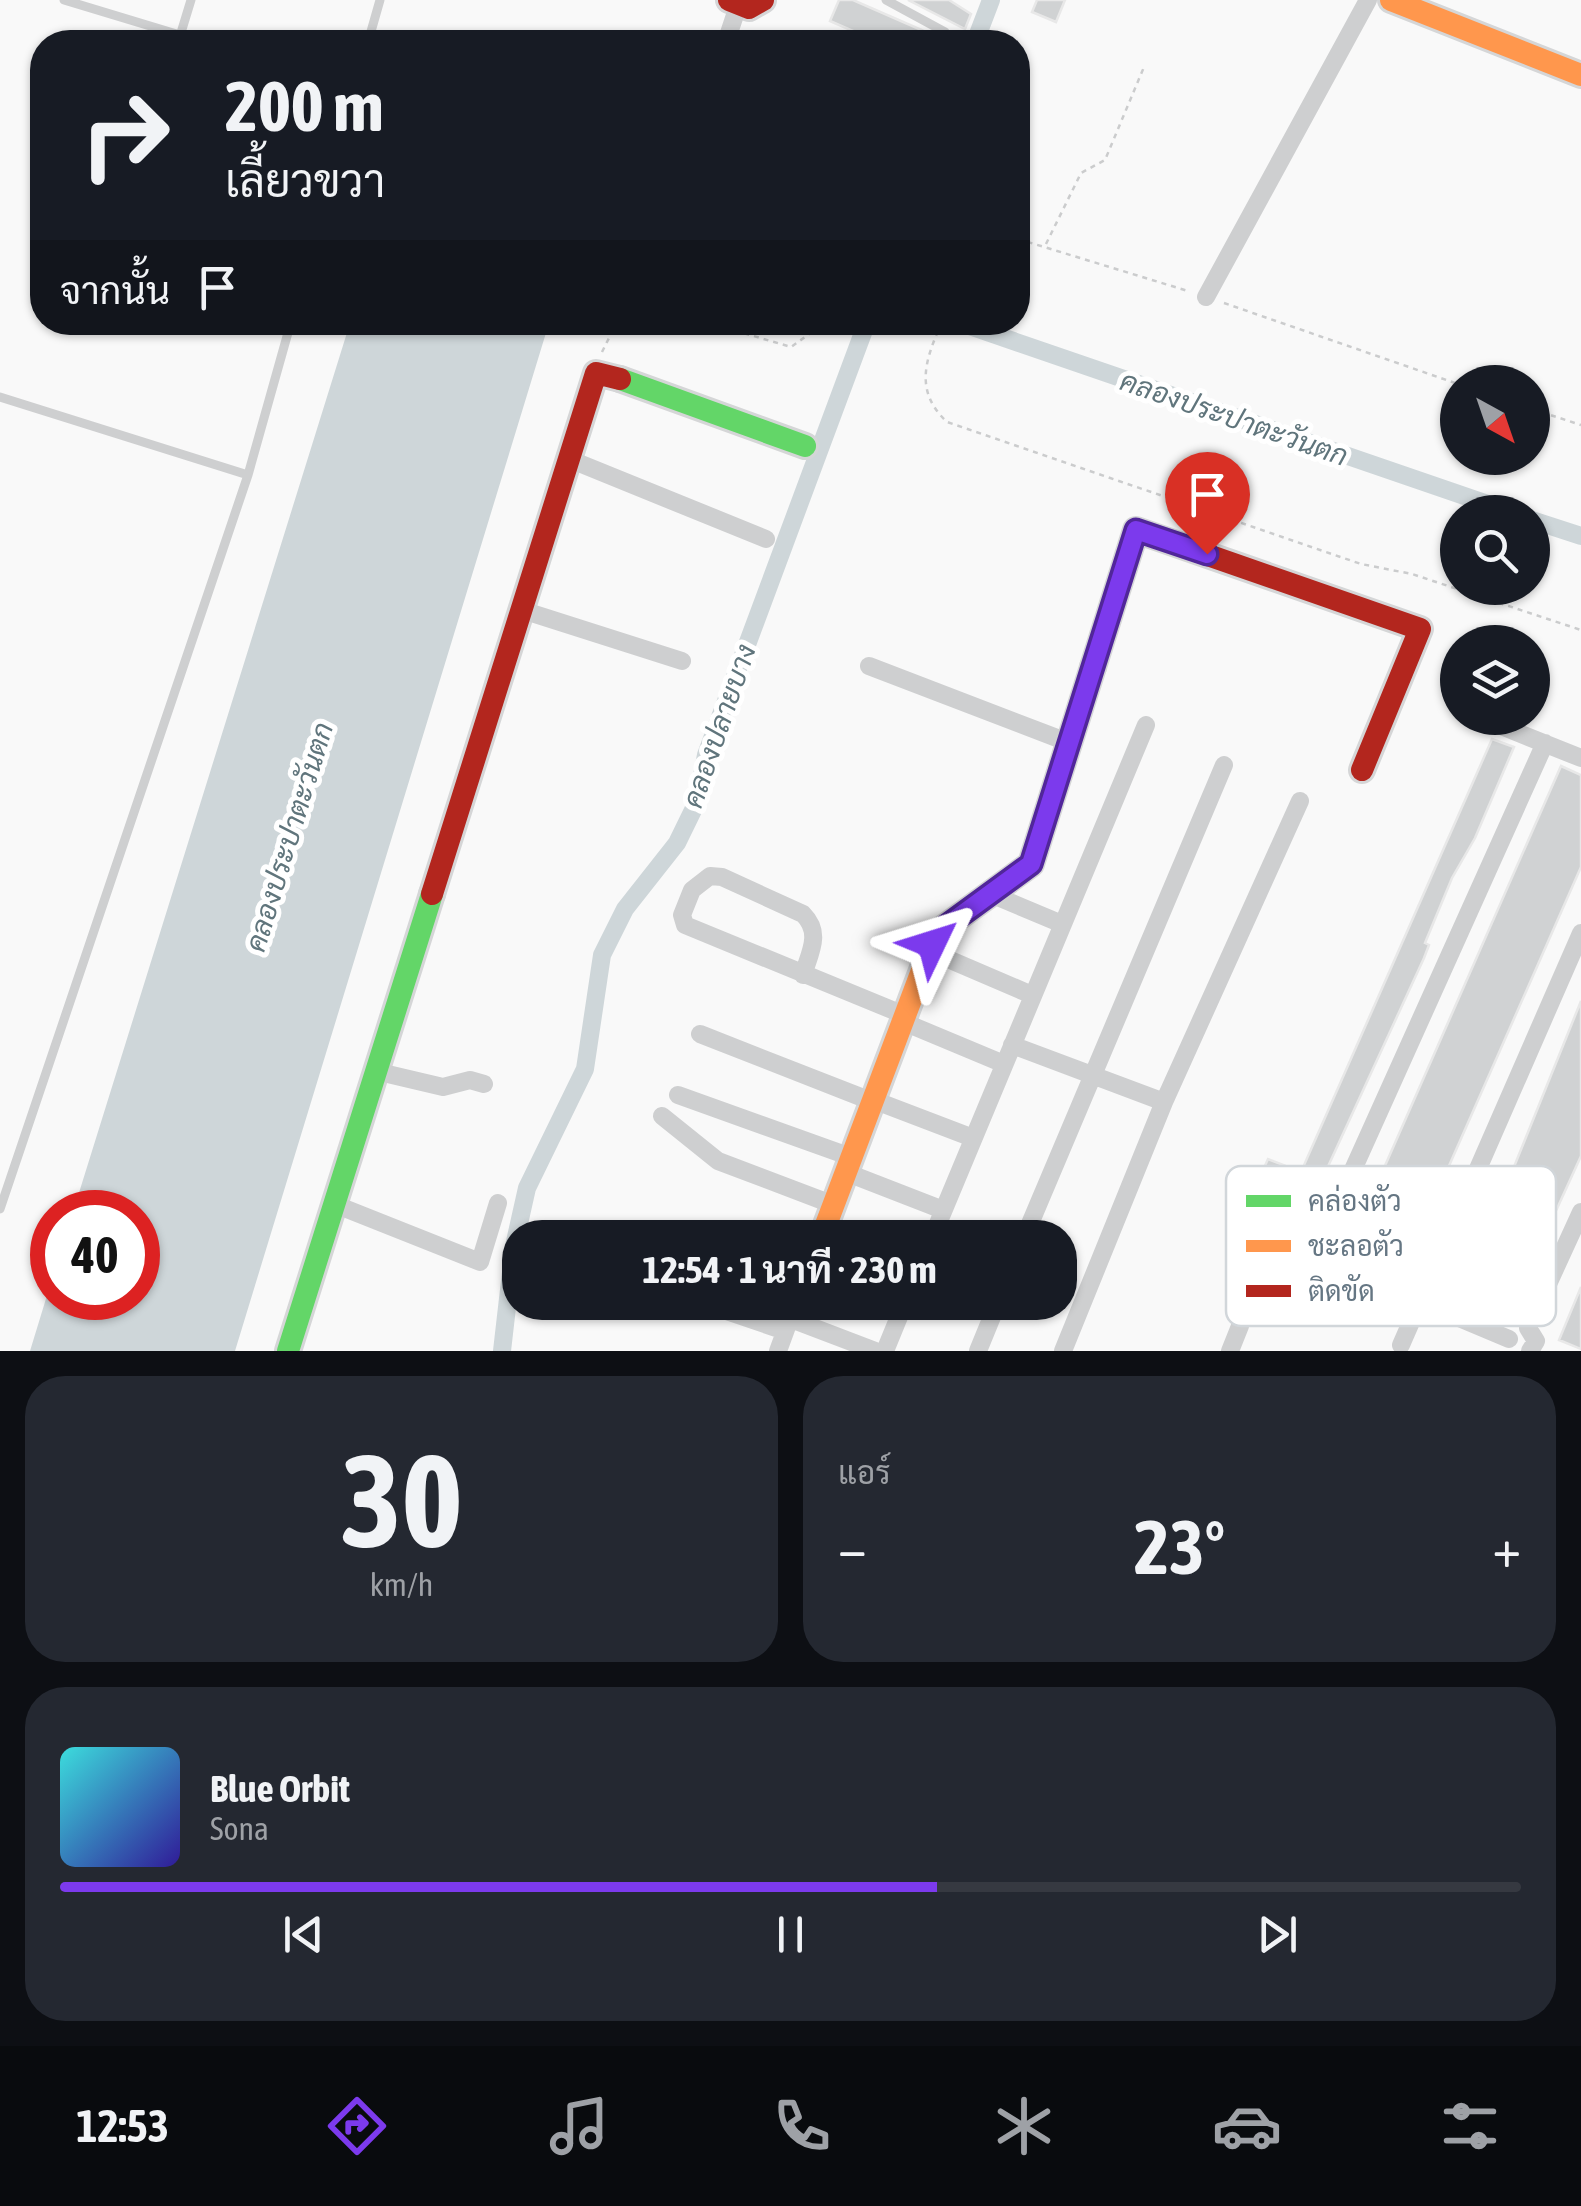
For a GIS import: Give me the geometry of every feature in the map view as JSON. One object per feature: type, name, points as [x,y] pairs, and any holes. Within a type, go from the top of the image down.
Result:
[{"type":"street","points":[[728,30],[734,3],[750,8],[762,0]]},
{"type":"street","points":[[1210,290],[1368,0]]},
{"type":"street","points":[[1391,0],[1581,75]]},
{"type":"street","points":[[288,1351],[596,373],[642,384],[805,446]]},
{"type":"street","points":[[569,458],[766,539]]},
{"type":"street","points":[[827,1220],[854,1167],[874,1101],[939,934],[1031,864],[1136,530],[1420,630],[1362,770]]},
{"type":"street","points":[[522,610],[682,661]]},
{"type":"street","points":[[869,666],[1070,743]]},
{"type":"street","points":[[940,1220],[1146,726]]},
{"type":"street","points":[[1524,735],[1581,758]]},
{"type":"street","points":[[1355,1166],[1545,743]]},
{"type":"street","points":[[1031,1220],[1224,764]]},
{"type":"street","points":[[1062,1351],[1164,1102],[1300,800]]},
{"type":"street","points":[[803,975],[815,938],[812,923],[803,914],[722,877],[710,876],[692,890],[682,915],[686,925],[1004,1064]]},
{"type":"street","points":[[1000,898],[1062,924]]},
{"type":"street","points":[[1478,1166],[1581,933]]},
{"type":"street","points":[[941,956],[1032,995]]},
{"type":"street","points":[[700,1034],[973,1138]]},
{"type":"street","points":[[1012,1045],[1164,1102]]},
{"type":"street","points":[[375,1071],[443,1087],[470,1080],[484,1084]]},
{"type":"street","points":[[678,1095],[854,1167],[944,1210]]},
{"type":"street","points":[[662,1116],[718,1161],[834,1204]]},
{"type":"street","points":[[334,1204],[480,1262],[498,1203]]},
{"type":"street","points":[[1556,1267],[1581,1212]]},
{"type":"street","points":[[766,1320],[875,1351]]},
{"type":"street","points":[[778,1351],[793,1320]]},
{"type":"street","points":[[885,1351],[898,1320]]},
{"type":"street","points":[[978,1351],[991,1320]]},
{"type":"street","points":[[1230,1351],[1240,1326]]},
{"type":"street","points":[[1401,1345],[1408,1326]]},
{"type":"street","points":[[1474,1326],[1524,1348]]},
{"type":"street","points":[[1524,1348],[1518,1328],[1529,1326]]},
{"type":"lane","points":[[64,0],[161,30]]},
{"type":"lane","points":[[182,30],[191,0]]},
{"type":"lane","points":[[371,30],[380,0]]},
{"type":"lane","points":[[886,0],[941,30]]},
{"type":"lane","points":[[0,1208],[248,475],[287,335]]},
{"type":"lane","points":[[0,397],[248,475]]},
{"type":"path","points":[[1044,246],[1081,173],[1105,160],[1144,68]]},
{"type":"path","points":[[1030,243],[1210,290],[1440,377]]},
{"type":"path","points":[[743,335],[778,347],[791,347],[808,335]]},
{"type":"path","points":[[937,335],[925,364],[924,389],[935,411],[948,422],[1362,564],[1412,574],[1581,630]]},
{"type":"path","points":[[1550,415],[1581,426]]},
{"type":"water","points":[[346,335],[545,335],[235,1351],[30,1351],[39,1320],[160,1320],[160,1190],[80,1190]]},
{"type":"building","points":[[839,0],[853,0],[922,30],[851,30],[830,21]]},
{"type":"building","points":[[908,0],[949,0],[971,14],[965,29]]},
{"type":"building","points":[[1037,0],[1065,0],[1056,22],[1032,12]]},
{"type":"building","points":[[1492,739],[1514,747],[1475,838],[1452,878],[1425,943],[1429,945],[1424,958],[1328,1166],[1304,1166]]},
{"type":"building","points":[[1561,766],[1581,775],[1581,867],[1449,1166],[1385,1166]]},
{"type":"building","points":[[1581,1001],[1581,1156],[1556,1211],[1556,1166],[1514,1166]]},
{"type":"building","points":[[1268,1159],[1286,1166],[1265,1166]]},
{"type":"building","points":[[1581,1287],[1581,1349],[1559,1340]]},
{"type":"waterway","name":"คลองปลายบาง","points":[[980,30],[991,0]]},
{"type":"waterway","name":"คลองปลายบาง","points":[[502,1351],[514,1246],[527,1188],[585,1069],[602,955],[625,909],[677,843],[697,802],[706,755],[862,335]]},
{"type":"waterway","name":"คลองประปาตะวันตก","points":[[996,335],[1462,495]]},
{"type":"waterway","name":"คลองประปาตะวันตก","points":[[1550,526],[1581,536]]},
{"type":"traffic: fast","points":[[620,379],[805,446]]},
{"type":"traffic: fast","points":[[288,1351],[432,894]]},
{"type":"traffic: slow","points":[[1391,0],[1581,75]]},
{"type":"traffic: slow","points":[[828,1220],[932,944],[945,927],[1031,864],[1093,667]]},
{"type":"traffic: jam","points":[[729,0],[749,8],[763,0]]},
{"type":"traffic: jam","points":[[432,894],[596,373],[620,379]]},
{"type":"traffic: jam","points":[[1093,667],[1136,530],[1420,629],[1362,770]]},
{"type":"route","points":[[932,944],[945,927],[1017,878],[1031,864],[1136,530],[1207,554]]}]
